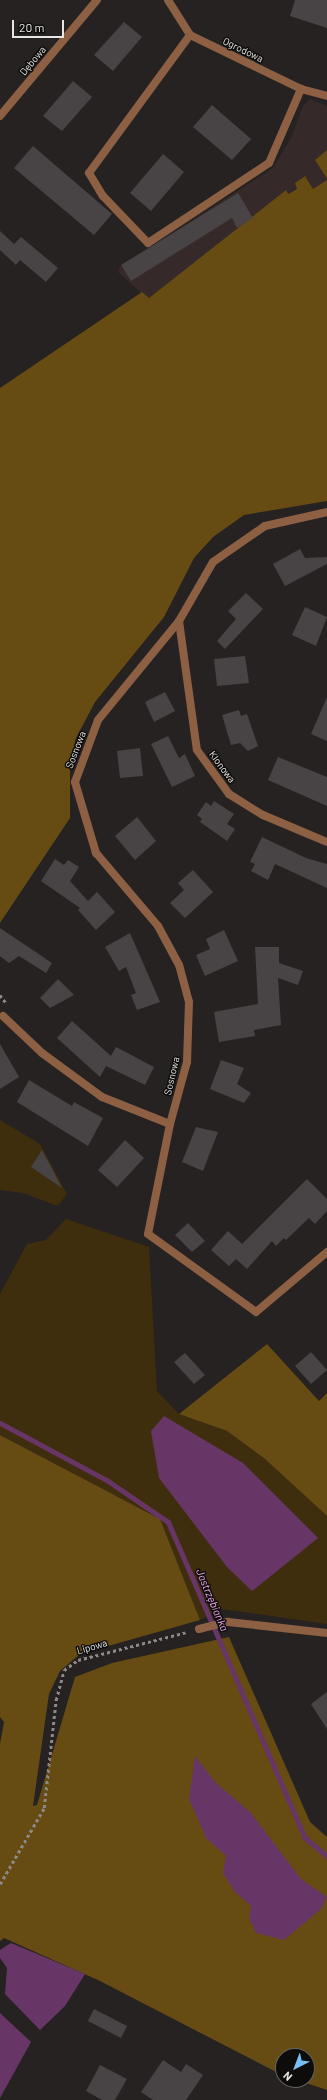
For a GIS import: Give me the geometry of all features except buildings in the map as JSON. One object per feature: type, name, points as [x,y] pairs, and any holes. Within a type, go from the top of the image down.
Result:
[{"type":"street","name":"Dębowa","points":[[0,116],[97,0]]},
{"type":"street","points":[[168,0],[190,35],[89,173],[103,196],[148,243],[269,163],[301,89]]},
{"type":"street","name":"Ogrodowa","points":[[190,35],[301,89],[327,96]]},
{"type":"street","name":"Sosnowa","points":[[327,512],[266,526],[234,544],[213,562],[179,621],[98,720],[75,782],[96,853],[158,926],[179,965],[189,1002],[187,1062],[170,1124],[148,1234],[256,1312],[327,1252]]},
{"type":"street","name":"Klonowa","points":[[179,621],[196,750],[229,794],[263,815],[327,842]]},
{"type":"street","points":[[3,1016],[42,1053],[102,1097],[170,1124]]},
{"type":"street","points":[[199,1629],[228,1622],[327,1633]]},
{"type":"path","name":"Lipowa","points":[[0,1884],[44,1808],[56,1700],[64,1670],[78,1660],[199,1629]]},
{"type":"shaded area","points":[[310,99],[327,106],[327,150],[315,160],[327,180],[313,190],[304,176],[295,183],[297,188],[287,194],[285,191],[148,299],[118,272],[120,267],[273,168],[291,138],[303,106]]},
{"type":"shaded area","points":[[327,150],[327,179],[315,160]]},
{"type":"shaded area","points":[[305,176],[313,189],[327,180],[327,501],[244,515],[213,537],[194,558],[164,617],[95,702],[76,738],[70,765],[70,818],[0,923],[0,388],[142,292],[149,298],[286,190],[288,194],[297,189],[295,183]]},
{"type":"shaded area","points":[[0,1120],[40,1144],[67,1194],[58,1206],[23,1193],[0,1190]]},
{"type":"shaded area","points":[[66,1219],[149,1247],[157,1391],[179,1414],[227,1431],[265,1459],[327,1516],[327,1624],[222,1609],[200,1620],[160,1519],[0,1435],[0,1294],[27,1244],[46,1240]]},
{"type":"shaded area","points":[[267,1344],[319,1401],[327,1393],[327,1516],[265,1459],[227,1431],[179,1414]]},
{"type":"shaded area","points":[[164,1416],[243,1463],[318,1538],[252,1591],[227,1567],[159,1478],[151,1431]]},
{"type":"shaded area","points":[[0,1435],[160,1519],[200,1620],[80,1654],[60,1671],[49,1694],[33,1806],[37,1805],[75,1677],[112,1663],[229,1637],[310,1822],[327,1837],[327,2090],[315,2086],[315,2048],[275,2048],[275,2071],[100,1981],[4,1938],[0,1941],[0,1744],[4,1722],[0,1717]]},
{"type":"shaded area","points":[[195,1756],[216,1783],[251,1813],[301,1879],[327,1897],[321,1909],[284,1940],[256,1933],[249,1918],[251,1906],[234,1891],[223,1873],[226,1856],[206,1838],[189,1799]]},
{"type":"shaded area","points":[[11,1943],[85,1974],[65,2006],[40,2030],[5,1994],[7,1968],[0,1958],[0,1950]]},
{"type":"shaded area","points":[[0,2013],[31,2042],[0,2098]]},
{"type":"waterway","name":"Jastrzębianka","points":[[0,1423],[108,1481],[168,1522],[304,1837],[327,1856]]}]
